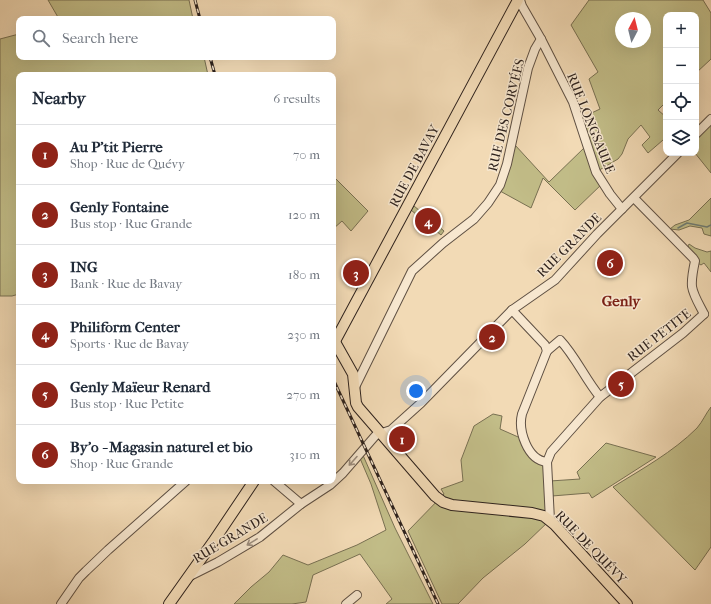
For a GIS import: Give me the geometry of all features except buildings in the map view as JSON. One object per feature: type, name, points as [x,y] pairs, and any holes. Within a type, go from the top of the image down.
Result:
[{"type":"main road","name":"RUE DE BAVAY","points":[[336,339],[519,0]]},
{"type":"main road","name":"RUE DE QUÉVY","points":[[336,346],[353,374],[356,403],[358,408],[432,493],[443,502],[452,505],[532,513],[544,516],[550,520],[627,604]]},
{"type":"main road","points":[[169,604],[190,576],[252,484]]},
{"type":"street","name":"RUE LONGSAULE","points":[[519,0],[573,102],[596,172],[622,209]]},
{"type":"street","name":"RUE DES CORVÉES","points":[[355,387],[412,271],[443,243],[474,219],[488,203],[500,185],[507,164],[528,68],[535,49],[541,39]]},
{"type":"street","points":[[699,131],[711,118]]},
{"type":"street","name":"RUE GRANDE","points":[[336,479],[380,433],[391,430],[406,418],[512,310],[555,280],[586,245],[675,156]]},
{"type":"street","points":[[634,198],[695,261],[691,286],[694,294],[708,313]]},
{"type":"street","points":[[512,310],[545,344],[547,351]]},
{"type":"street","name":"RUE PETITE","points":[[547,462],[551,452],[600,397],[708,313]]},
{"type":"street","points":[[550,520],[547,462],[533,456],[525,440],[520,422],[547,351],[560,340],[570,351],[574,360],[600,397]]},
{"type":"street","points":[[62,604],[79,578],[86,571],[183,484]]},
{"type":"street","points":[[278,484],[301,504]]},
{"type":"street","name":"RUE GRANDE","points":[[190,576],[218,562],[260,537],[301,504],[331,484]]},
{"type":"street","points":[[346,604],[356,595]]},
{"type":"shaded area","points":[[48,0],[189,0],[192,16],[57,16]]},
{"type":"shaded area","points":[[589,0],[703,0],[711,13],[711,59],[699,70],[699,12],[663,12],[663,105],[658,110],[663,114],[663,140],[648,153],[642,145],[650,137],[641,125],[628,139],[622,154],[618,159],[596,172],[603,183],[575,210],[543,178],[531,208],[500,191],[515,145],[549,182],[585,147],[581,118],[600,109],[589,79],[598,72],[571,25]]},
{"type":"shaded area","points":[[16,35],[16,60],[205,60],[207,72],[16,72],[16,295],[12,296],[0,296],[0,39]]},
{"type":"shaded area","points":[[711,122],[711,173],[697,156],[699,156],[699,134]]},
{"type":"shaded area","points":[[336,179],[368,211],[351,231],[342,221],[336,226]]},
{"type":"shaded area","points":[[711,198],[711,236],[704,234],[702,228],[690,226],[679,230],[670,229],[675,225],[689,220]]},
{"type":"shaded area","points":[[414,206],[444,231],[441,235],[411,210]]},
{"type":"shaded area","points":[[689,244],[695,248],[707,252],[711,251],[711,272],[704,263],[701,265],[689,254]]},
{"type":"shaded area","points":[[711,407],[711,547],[695,570],[613,487],[657,460],[688,437],[701,423]]},
{"type":"shaded area","points":[[493,414],[502,416],[500,429],[525,440],[529,448],[547,462],[550,520],[525,544],[483,578],[458,604],[442,604],[408,531],[444,494],[441,489],[463,481],[461,460],[474,426]]},
{"type":"shaded area","points":[[606,443],[656,457],[592,498],[589,493],[552,496],[550,481],[580,479],[577,472]]},
{"type":"shaded area","points":[[362,453],[395,528],[433,604],[386,604],[392,599],[360,554],[313,575],[306,602],[292,604],[234,604],[269,572],[283,555],[308,565],[357,545],[386,530],[371,484],[359,456]]},
{"type":"waterway","points":[[678,228],[687,223],[707,227],[711,225]]},
{"type":"railway","points":[[195,0],[199,16]]},
{"type":"railway","points":[[211,60],[214,72]]},
{"type":"railway","points":[[336,385],[438,604]]},
{"type":"place","name":"Philiform Center","points":[[428,221]]},
{"type":"place","name":"By'o - Magasin naturel et bio","points":[[610,263]]},
{"type":"place","name":"ING","points":[[356,273]]},
{"type":"place","name":"Genly Fontaine","points":[[492,337]]},
{"type":"place","name":"Genly Maïeur Renard","points":[[621,384]]},
{"type":"place","name":"Au P'tit Pierre","points":[[402,439]]},
{"type":"district","name":"Genly","points":[[621,301]]}]
